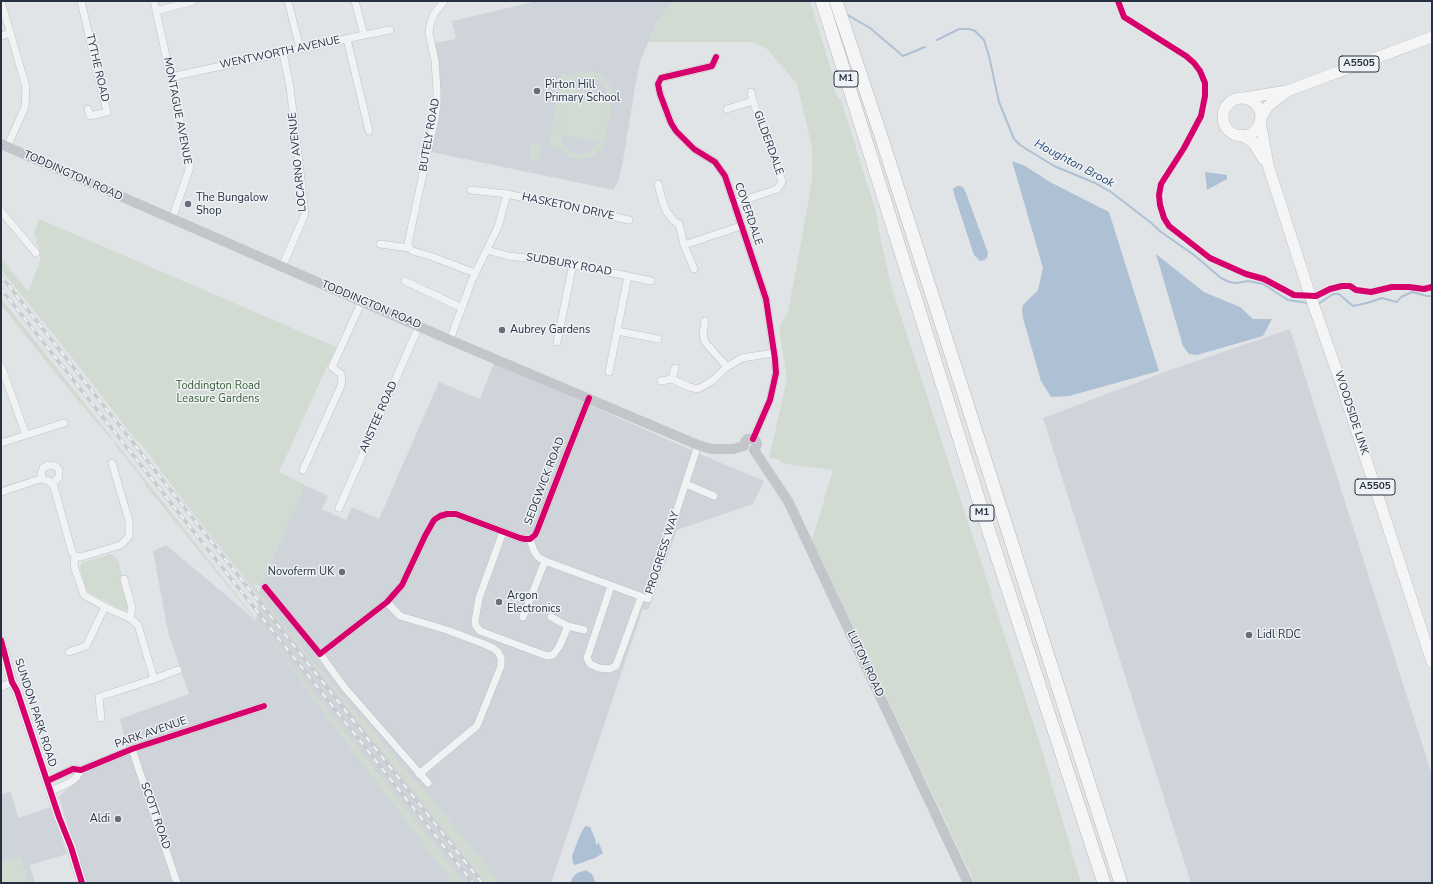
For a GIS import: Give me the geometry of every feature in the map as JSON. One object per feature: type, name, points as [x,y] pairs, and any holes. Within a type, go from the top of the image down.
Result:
[{"type":"highway","name":"M1","points":[[822,1],[978,501],[1104,883]]},
{"type":"highway","name":"M1","points":[[836,1],[881,136],[1121,883]]},
{"type":"highway","points":[[978,501],[998,578],[1094,883]]},
{"type":"highway","points":[[1077,744],[1120,854],[1129,883]]},
{"type":"main road","name":"A5505","points":[[1287,91],[1268,106],[1258,126],[1251,133],[1242,135],[1236,134],[1229,130],[1224,120],[1224,114],[1228,104],[1233,100],[1287,91],[1432,37]]},
{"type":"main road","name":"A5505","points":[[1244,98],[1256,104],[1261,119]]},
{"type":"main road","name":"WOODSIDE LINK","points":[[1261,119],[1268,165],[1432,662]]},
{"type":"main road","name":"WOODSIDE LINK","points":[[1242,135],[1255,145],[1268,165]]},
{"type":"main road","name":"TODDINGTON ROAD","points":[[4,146],[450,340],[698,445],[721,450],[744,446]]},
{"type":"main road","points":[[749,438],[756,441],[757,445],[754,450],[748,451],[744,446],[746,440],[749,438]]},
{"type":"main road","name":"LUTON ROAD","points":[[754,450],[788,501],[968,883]]},
{"type":"street","points":[[1,1],[26,87],[25,107],[4,146]]},
{"type":"street","name":"TYTHE ROAD","points":[[81,1],[107,112],[90,116],[88,109]]},
{"type":"street","name":"MONTAGUE AVENUE","points":[[154,1],[190,166],[172,219]]},
{"type":"street","points":[[156,11],[193,1]]},
{"type":"street","points":[[288,1],[300,49]]},
{"type":"street","points":[[355,1],[364,35]]},
{"type":"street","name":"BUTELY ROAD","points":[[409,248],[408,244],[434,125],[437,104],[435,61],[429,34],[430,25],[434,14],[444,1]]},
{"type":"street","name":"WENTWORTH AVENUE","points":[[171,77],[390,30]]},
{"type":"street","points":[[1,36],[10,34]]},
{"type":"street","points":[[347,39],[369,131]]},
{"type":"street","name":"LOCARNO AVENUE","points":[[282,267],[305,214],[290,87],[283,53]]},
{"type":"street","name":"COVERDALE","points":[[716,57],[712,66],[661,78],[658,84],[660,94],[674,127],[694,149],[715,162],[725,176],[733,204],[766,299],[776,374],[770,400],[753,439]]},
{"type":"street","points":[[751,92],[753,102]]},
{"type":"street","name":"GILDERDALE","points":[[727,109],[753,102],[782,181],[777,189],[733,204]]},
{"type":"street","points":[[658,184],[667,212],[674,221],[679,224],[684,245],[694,269]]},
{"type":"street","name":"HASKETON DRIVE","points":[[471,190],[507,194],[629,220]]},
{"type":"street","name":"HASKETON DRIVE","points":[[450,340],[475,273],[498,227],[507,194]]},
{"type":"street","points":[[1,211],[36,253]]},
{"type":"street","points":[[684,245],[741,226]]},
{"type":"street","points":[[380,244],[409,248],[413,251],[475,273]]},
{"type":"street","name":"SUDBURY ROAD","points":[[487,250],[508,256],[573,264],[651,280]]},
{"type":"street","points":[[557,342],[573,264]]},
{"type":"street","points":[[609,372],[628,276]]},
{"type":"street","points":[[405,281],[462,308]]},
{"type":"street","points":[[303,470],[342,382],[341,374],[332,367],[362,301]]},
{"type":"street","points":[[705,321],[703,334],[705,342],[727,367]]},
{"type":"street","name":"ANSTEE ROAD","points":[[339,508],[419,326]]},
{"type":"street","points":[[617,331],[658,339]]},
{"type":"street","points":[[661,381],[672,379],[689,388],[698,389],[712,381],[727,367],[742,358],[774,353]]},
{"type":"street","points":[[1,366],[26,435]]},
{"type":"street","points":[[672,379],[675,368]]},
{"type":"street","name":"SEDGWICK ROAD","points":[[320,654],[387,602],[402,585],[425,536],[434,520],[440,516],[456,514],[525,539],[530,539],[535,535],[589,398]]},
{"type":"street","points":[[1,443],[64,423]]},
{"type":"street","name":"PROGRESS WAY","points":[[530,539],[534,551],[538,557],[545,561],[648,599],[698,445]]},
{"type":"street","points":[[1,492],[43,479],[49,481],[52,484],[72,552],[75,556],[81,558],[121,545],[129,536],[129,521],[112,463]]},
{"type":"street","points":[[43,479],[41,474],[43,468],[49,465],[56,466],[59,470],[59,476],[52,484]]},
{"type":"street","points":[[686,484],[714,496]]},
{"type":"street","points":[[504,532],[479,598],[475,621],[477,629],[547,656],[553,655],[568,626]]},
{"type":"street","points":[[75,556],[74,566],[84,595],[105,607],[130,618],[138,625],[154,679]]},
{"type":"street","points":[[524,617],[545,561]]},
{"type":"street","points":[[124,579],[132,608],[130,618]]},
{"type":"street","points":[[611,586],[587,658],[590,664],[599,668],[609,669],[616,666],[641,597]]},
{"type":"street","points":[[265,587],[320,654],[345,688],[428,783]]},
{"type":"street","points":[[387,602],[400,616],[447,630],[484,644],[498,652],[501,658],[501,666],[477,726],[419,774]]},
{"type":"street","points":[[69,652],[86,646],[105,607]]},
{"type":"street","points":[[551,617],[568,626],[584,630]]},
{"type":"street","name":"SUNDON PARK ROAD","points":[[1,640],[4,658],[12,682],[17,691],[82,883]]},
{"type":"street","points":[[102,718],[99,697],[178,670]]},
{"type":"street","points":[[1,687],[12,682]]},
{"type":"street","name":"PARK AVENUE","points":[[47,781],[73,769],[81,770],[132,749],[264,706]]},
{"type":"street","name":"SCOTT ROAD","points":[[132,749],[177,883]]},
{"type":"street","name":"PARK AVENUE","points":[[51,791],[69,783],[76,778],[81,770]]},
{"type":"shaded area","name":"Pirton Hill Primary School","points":[[538,1],[673,2],[656,23],[640,62],[623,161],[617,185],[614,190],[431,152],[440,96],[439,65],[435,43],[456,39],[452,21]]},
{"type":"shaded area","name":"Lidl RDC","points":[[1290,329],[1432,775],[1432,883],[1191,883],[1043,418],[1173,369]]},
{"type":"shaded area","points":[[494,363],[764,481],[753,504],[677,530],[648,610],[643,609],[551,883],[86,883],[59,797],[83,773],[128,753],[120,719],[189,694],[168,632],[153,551],[166,545],[256,622],[260,586],[305,485],[328,496],[322,509],[346,520],[352,507],[379,519],[439,382],[480,399]]},
{"type":"shaded area","points":[[11,792],[18,818],[51,807],[67,854],[30,865],[35,883],[1,883],[1,794]]},
{"type":"green space","points":[[674,1],[810,1],[833,76],[832,82],[836,95],[841,100],[876,212],[891,285],[1041,747],[1081,883],[975,883],[812,540],[833,470],[793,465],[783,463],[777,459],[769,458],[787,379],[779,327],[788,312],[801,243],[812,180],[812,146],[797,84],[767,49],[753,42],[648,42],[658,20]]},
{"type":"green space","points":[[589,71],[600,74],[608,82],[612,90],[612,102],[605,141],[602,148],[592,157],[578,160],[568,156],[559,147],[549,146],[562,73],[571,74],[571,77],[580,72]],"holes":[[[583,77],[593,78],[600,81],[605,88],[607,98],[598,144],[589,152],[578,154],[571,152],[562,141],[561,133],[569,89],[574,82]]]},
{"type":"green space","points":[[570,89],[607,96],[598,142],[561,135]]},
{"type":"green space","points":[[529,145],[538,145],[543,148],[532,165]]},
{"type":"green space","name":"Toddington Road Leasure Gardens","points":[[39,219],[336,347],[279,472],[305,485],[260,586],[253,584],[266,600],[268,606],[313,661],[415,781],[419,783],[500,883],[486,883],[181,498],[144,448],[131,434],[70,355],[1,270],[1,258],[28,292],[41,255],[34,233]]},
{"type":"green space","points":[[1,298],[114,440],[110,438],[69,390],[1,305]]},
{"type":"green space","points":[[114,441],[465,883],[453,883],[309,693],[274,643],[145,485],[146,484],[116,446]]},
{"type":"green space","points":[[111,554],[118,559],[122,576],[120,577],[129,607],[124,611],[86,591],[80,568],[82,563]]},
{"type":"green space","points":[[21,857],[28,883],[1,883],[1,862]]},
{"type":"water","points":[[1012,161],[1025,166],[1050,182],[1109,212],[1159,371],[1069,396],[1051,397],[1041,381],[1023,318],[1023,305],[1038,290],[1043,268]]},
{"type":"water","points":[[1205,172],[1227,175],[1227,179],[1207,190]]},
{"type":"water","points":[[957,186],[963,187],[966,193],[988,253],[987,258],[984,260],[980,261],[974,255],[954,194],[953,189]]},
{"type":"water","points":[[1156,254],[1204,292],[1240,307],[1253,319],[1272,319],[1263,336],[1197,355],[1189,354],[1183,346]]},
{"type":"water","points":[[585,826],[590,827],[597,845],[598,841],[603,853],[595,858],[575,865],[573,863],[572,856]]},
{"type":"water","points":[[586,870],[592,874],[596,883],[571,883],[572,878],[577,873]]},
{"type":"waterway","name":"Houghton Brook","points":[[846,14],[870,28],[903,56],[925,47]]},
{"type":"waterway","name":"Houghton Brook","points":[[937,40],[959,29],[969,29],[975,31],[984,40],[999,102],[1014,139],[1020,145],[1054,166],[1095,183],[1111,192],[1161,232],[1194,255],[1221,278],[1229,282],[1237,283],[1248,281],[1263,284],[1288,300],[1308,303]]},
{"type":"waterway","name":"Houghton Brook","points":[[1317,305],[1333,294],[1339,294],[1353,306],[1382,298],[1397,302],[1401,297],[1412,292],[1432,296]]},
{"type":"railway","points":[[1,276],[482,883]]},
{"type":"railway","points":[[1,289],[473,883]]},
{"type":"cycle path","points":[[1118,1],[1124,17],[1186,56],[1200,71],[1205,83],[1205,96],[1201,116],[1184,148],[1161,184],[1159,195],[1160,205],[1164,218],[1169,226],[1210,258],[1246,274],[1264,279],[1294,295],[1316,296],[1330,289],[1342,286],[1350,286],[1356,290],[1371,292],[1392,287],[1424,289],[1432,287]]},
{"type":"cycle path","points":[[716,57],[712,66],[661,78],[658,84],[660,94],[671,123],[676,131],[694,149],[715,162],[725,176],[766,299],[776,373],[770,400],[753,439]]},
{"type":"cycle path","points":[[265,587],[320,654],[387,602],[402,585],[425,536],[434,520],[440,516],[456,514],[520,538],[530,539],[537,531],[589,398]]},
{"type":"cycle path","points":[[1,640],[12,682],[17,691],[82,883]]},
{"type":"cycle path","points":[[47,781],[73,769],[81,770],[132,749],[264,706]]},
{"type":"place","name":"Pirton Hill Primary School","points":[[537,91]]},
{"type":"place","name":"The Bungalow Shop","points":[[188,204]]},
{"type":"place","name":"Aubrey Gardens","points":[[502,330]]},
{"type":"place","name":"Novoferm UK","points":[[342,572]]},
{"type":"place","name":"Argon Electronics","points":[[499,602]]},
{"type":"place","name":"Lidl RDC","points":[[1249,635]]},
{"type":"place","name":"Aldi","points":[[118,819]]}]
